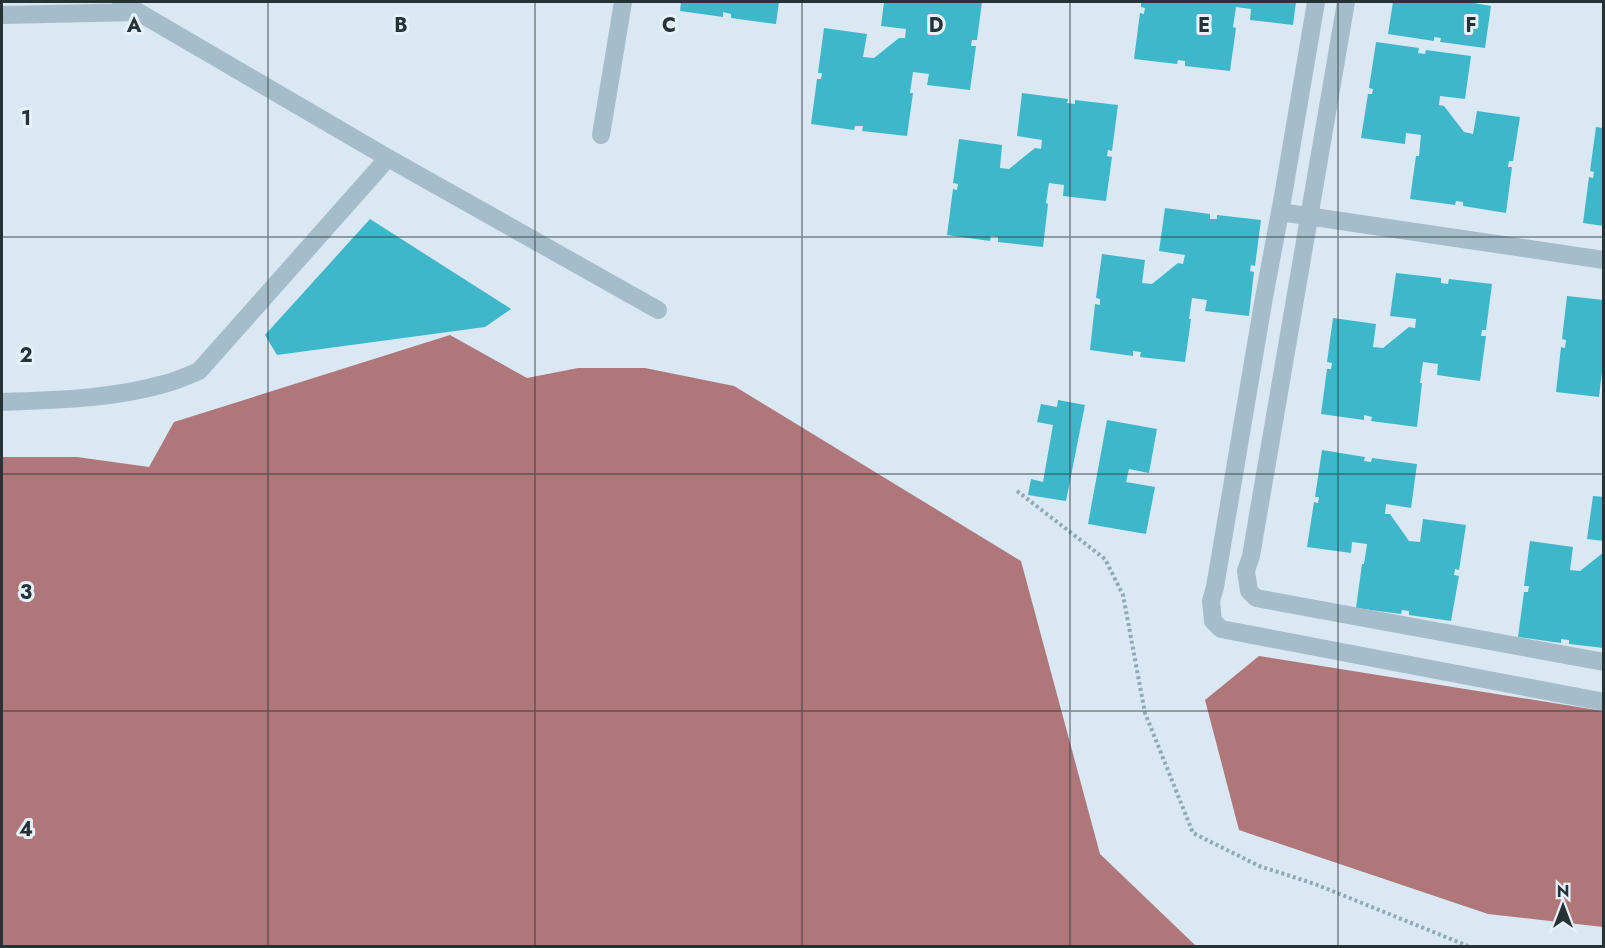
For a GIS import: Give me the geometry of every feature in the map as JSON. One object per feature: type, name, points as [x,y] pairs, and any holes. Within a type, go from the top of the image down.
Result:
[{"type":"street","points":[[121,2],[388,158],[658,310]]},
{"type":"street","points":[[601,135],[623,2]]},
{"type":"street","points":[[1316,2],[1211,601],[1213,621],[1221,629],[1604,702]]},
{"type":"street","points":[[1346,2],[1253,544],[1246,570],[1249,591],[1256,598],[1604,662]]},
{"type":"street","points":[[2,15],[138,12]]},
{"type":"street","points":[[2,402],[66,400],[122,394],[165,384],[199,371],[388,158]]},
{"type":"street","points":[[1280,212],[1604,260]]},
{"type":"path","points":[[1017,491],[1105,559],[1123,595],[1145,713],[1193,833],[1259,866],[1314,884],[1468,946]]},
{"type":"shaded area","points":[[450,335],[527,378],[578,368],[645,368],[734,386],[1021,561],[1100,854],[1198,946],[2,946],[2,457],[77,457],[149,467],[174,422]]},
{"type":"shaded area","points":[[1259,656],[1603,711],[1603,927],[1488,914],[1239,830],[1205,700]]},
{"type":"building","points":[[681,2],[779,2],[776,24],[731,18],[731,14],[723,12],[723,17],[680,11]]},
{"type":"building","points":[[884,2],[982,2],[977,40],[972,40],[971,46],[976,46],[970,90],[927,85],[929,74],[913,72],[910,93],[913,93],[907,136],[862,131],[863,126],[855,126],[854,130],[811,124],[817,79],[821,79],[822,73],[818,73],[824,28],[867,34],[863,57],[874,58],[899,38],[905,38],[906,29],[881,26]]},
{"type":"building","points":[[1141,2],[1296,2],[1293,25],[1250,20],[1251,9],[1236,7],[1233,27],[1236,28],[1230,71],[1185,66],[1185,61],[1178,60],[1177,64],[1134,59],[1140,13],[1144,14],[1145,8],[1141,7]]},
{"type":"building","points":[[1393,2],[1468,2],[1491,6],[1485,48],[1440,42],[1441,38],[1434,37],[1434,41],[1388,34]]},
{"type":"building","points":[[1376,42],[1419,48],[1418,53],[1425,54],[1426,50],[1471,56],[1465,99],[1440,96],[1439,105],[1444,106],[1464,132],[1473,134],[1477,111],[1520,117],[1513,161],[1509,161],[1508,167],[1512,167],[1506,213],[1463,206],[1463,202],[1456,201],[1455,205],[1410,199],[1421,135],[1406,133],[1405,144],[1361,138],[1368,94],[1372,94],[1373,89],[1369,88]]},
{"type":"building","points":[[1022,93],[1068,99],[1067,103],[1075,104],[1075,100],[1118,105],[1112,151],[1108,150],[1107,156],[1112,157],[1106,201],[1063,196],[1064,185],[1049,183],[1043,247],[998,242],[998,237],[991,236],[990,241],[947,235],[953,189],[957,190],[958,184],[953,183],[959,139],[1002,145],[1000,168],[1009,169],[1035,148],[1041,149],[1042,140],[1017,136]]},
{"type":"building","points":[[1596,127],[1604,128],[1604,226],[1583,223],[1589,177],[1593,178],[1594,172],[1590,171]]},
{"type":"building","points":[[1165,208],[1210,214],[1210,219],[1217,219],[1217,215],[1261,220],[1255,266],[1251,265],[1250,271],[1254,272],[1249,316],[1205,311],[1207,300],[1192,298],[1185,362],[1140,357],[1141,352],[1133,351],[1133,356],[1090,350],[1095,304],[1100,305],[1100,299],[1096,298],[1102,254],[1145,260],[1142,283],[1152,284],[1178,263],[1183,264],[1185,255],[1159,251]]},
{"type":"building","points":[[370,219],[511,309],[485,327],[277,355],[265,335]]},
{"type":"building","points":[[1396,273],[1441,278],[1441,283],[1448,284],[1449,279],[1492,284],[1486,330],[1482,330],[1481,336],[1486,336],[1480,381],[1437,375],[1438,364],[1423,362],[1417,427],[1371,421],[1372,417],[1364,415],[1364,420],[1321,414],[1327,369],[1331,369],[1332,363],[1327,362],[1333,318],[1376,324],[1373,347],[1383,348],[1409,327],[1415,328],[1416,319],[1390,316]]},
{"type":"building","points":[[1567,296],[1604,300],[1604,372],[1602,372],[1599,397],[1556,392],[1561,347],[1565,348],[1566,340],[1562,339]]},
{"type":"building","points":[[1058,400],[1085,405],[1066,501],[1028,495],[1031,479],[1043,482],[1053,425],[1037,422],[1041,404],[1057,407]]},
{"type":"building","points":[[1107,420],[1157,429],[1149,473],[1129,469],[1126,482],[1155,487],[1146,534],[1088,524]]},
{"type":"building","points":[[1322,450],[1365,457],[1364,461],[1371,462],[1372,458],[1417,464],[1411,508],[1386,504],[1385,514],[1390,514],[1409,541],[1420,542],[1423,519],[1466,525],[1459,570],[1455,569],[1454,575],[1459,576],[1451,621],[1409,615],[1409,611],[1402,610],[1401,614],[1356,608],[1367,544],[1352,542],[1351,553],[1307,547],[1314,502],[1318,503],[1319,497],[1315,497]]},
{"type":"building","points":[[1593,496],[1604,497],[1604,541],[1587,539]]},
{"type":"building","points":[[1530,541],[1573,547],[1570,570],[1580,571],[1604,552],[1604,648],[1569,644],[1569,640],[1561,639],[1561,643],[1518,637],[1524,592],[1528,592],[1529,586],[1524,586]]}]
